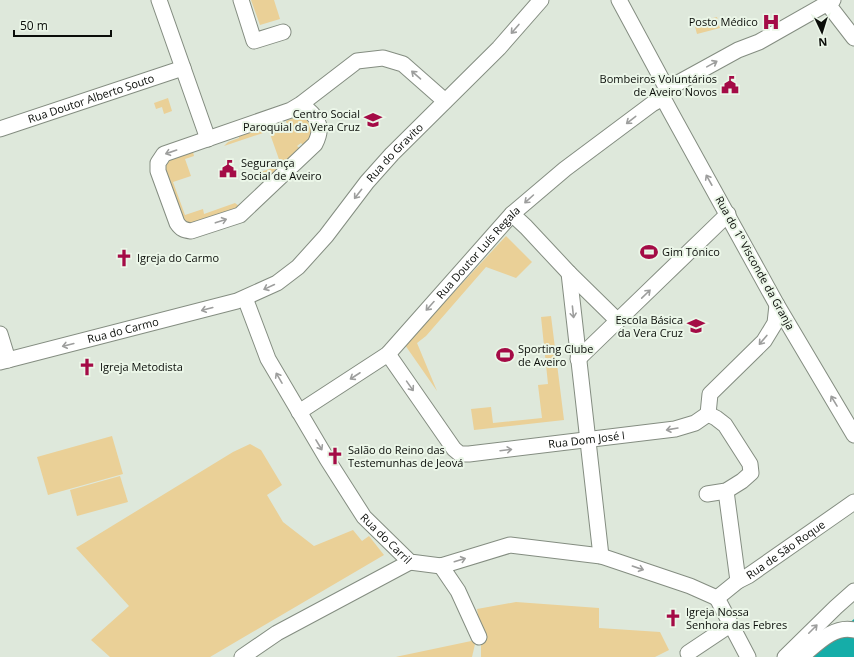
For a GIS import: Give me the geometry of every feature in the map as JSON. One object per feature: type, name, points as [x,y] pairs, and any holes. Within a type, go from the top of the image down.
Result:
[{"type":"street","points":[[159,0],[208,139]]},
{"type":"street","points":[[241,0],[254,41],[283,32]]},
{"type":"street","name":"Rua do Gravito","points":[[245,298],[277,283],[298,267],[326,236],[367,182],[445,101],[499,48],[542,0]]},
{"type":"street","name":"Rua do 1º Visconde da Granja","points":[[619,0],[665,93],[777,306],[854,435]]},
{"type":"street","points":[[830,2],[854,38]]},
{"type":"street","name":"Rua Doutor Luís Regala","points":[[299,412],[388,354],[512,214],[565,169],[665,93],[738,50],[759,42],[830,2]]},
{"type":"street","points":[[302,104],[313,112],[318,122],[320,136],[315,144],[240,215],[191,231],[180,228],[158,170],[158,164],[164,154],[291,110],[302,104],[357,61],[384,58],[403,64],[445,101]]},
{"type":"street","name":"Rua Doutor Alberto Souto","points":[[0,129],[183,68]]},
{"type":"street","points":[[512,214],[618,321]]},
{"type":"street","points":[[578,359],[728,214]]},
{"type":"street","points":[[569,273],[601,556]]},
{"type":"street","name":"Rua do Carmo","points":[[4,361],[147,325],[245,298]]},
{"type":"street","name":"Rua do Carril","points":[[245,298],[268,359],[364,517],[410,562],[441,566],[510,544],[601,556],[690,586],[717,598]]},
{"type":"street","points":[[707,494],[726,491],[742,481],[751,473],[750,464],[725,425],[708,414],[710,394],[764,340],[775,323],[777,306]]},
{"type":"street","points":[[0,334],[4,361]]},
{"type":"street","name":"Rua Dom José I","points":[[388,354],[454,449],[460,454],[675,429],[695,423],[708,414]]},
{"type":"street","points":[[726,491],[738,581]]},
{"type":"street","name":"Rua de São Roque","points":[[717,598],[738,581],[748,576],[854,502]]},
{"type":"street","points":[[242,657],[277,633],[410,562]]},
{"type":"street","points":[[441,566],[458,591],[479,637]]},
{"type":"street","points":[[785,657],[854,591]]},
{"type":"street","points":[[717,598],[748,657]]},
{"type":"street","points":[[688,653],[730,625]]},
{"type":"street","points":[[801,657],[837,630],[846,628],[854,630]]},
{"type":"shaded area","points":[[251,0],[274,0],[280,19],[260,25]]},
{"type":"shaded area","points":[[717,17],[720,28],[697,34],[694,23]]},
{"type":"shaded area","points":[[168,98],[172,111],[164,114],[162,107],[156,109],[154,103]]},
{"type":"shaded area","points":[[296,117],[303,117],[311,122],[313,134],[304,146],[301,143],[297,146],[301,149],[266,180],[255,174],[281,165],[269,131],[224,146],[228,142],[239,138],[239,136],[281,122],[283,126],[287,125],[286,121]]},
{"type":"shaded area","points":[[193,152],[194,156],[185,159],[191,176],[173,182],[185,215],[203,209],[204,214],[235,203],[239,207],[191,225],[183,219],[165,167],[170,160]]},
{"type":"shaded area","points":[[506,236],[532,262],[516,278],[486,267],[426,336],[417,343],[437,391],[405,345]]},
{"type":"shaded area","points":[[551,316],[564,420],[474,430],[471,409],[491,407],[493,423],[542,418],[538,385],[548,384],[541,317]]},
{"type":"shaded area","points":[[112,436],[123,474],[48,495],[37,457]]},
{"type":"shaded area","points":[[250,444],[261,450],[282,485],[267,495],[283,522],[314,546],[353,530],[362,541],[369,536],[384,555],[210,657],[110,657],[91,640],[129,606],[76,548],[233,452]]},
{"type":"shaded area","points":[[120,476],[128,502],[77,516],[70,490]]},
{"type":"shaded area","points":[[516,602],[599,608],[599,628],[660,632],[669,650],[655,657],[481,657],[481,635],[477,609]]},
{"type":"shaded area","points":[[476,640],[472,657],[396,657],[400,656]]},
{"type":"water","points":[[854,619],[854,657],[811,657]]},
{"type":"place","name":"Posto Médico","points":[[771,22]]},
{"type":"place","name":"Bombeiros Voluntários de Aveiro Novos","points":[[730,85]]},
{"type":"place","name":"Centro Social Paroquial da Vera Cruz","points":[[373,120]]},
{"type":"place","name":"Segurança Social de Aveiro","points":[[228,169]]},
{"type":"place","name":"Gim Tónico","points":[[649,252]]},
{"type":"place","name":"Igreja do Carmo","points":[[124,258]]},
{"type":"place","name":"Escola Básica da Vera Cruz","points":[[696,326]]},
{"type":"place","name":"Sporting Clube de Aveiro","points":[[505,355]]},
{"type":"place","name":"Igreja Metodista","points":[[87,367]]},
{"type":"place","name":"Salão do Reino das Testemunhas de Jeová","points":[[335,456]]},
{"type":"place","name":"Igreja Nossa Senhora das Febres","points":[[673,618]]}]
